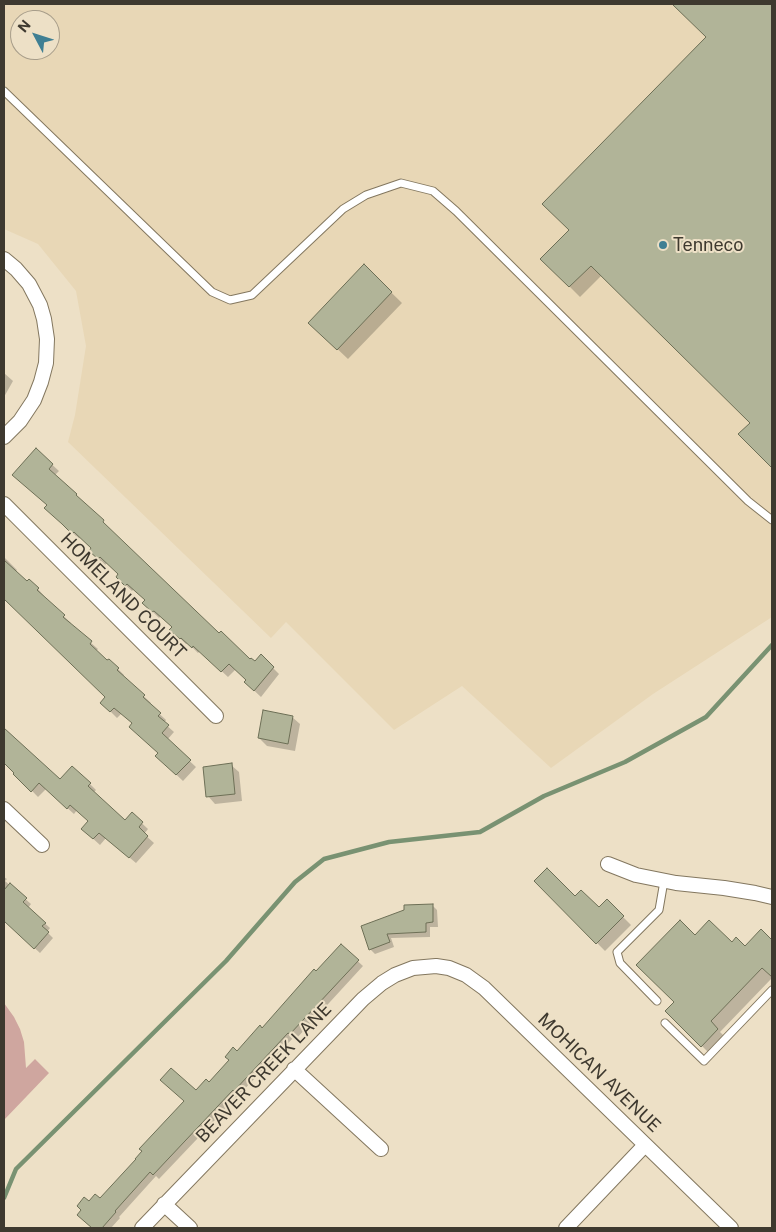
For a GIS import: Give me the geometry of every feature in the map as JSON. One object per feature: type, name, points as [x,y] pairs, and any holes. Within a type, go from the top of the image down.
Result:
[{"type":"street","points":[[4,259],[29,284],[40,305],[47,339],[46,363],[34,400],[25,414],[4,437]]},
{"type":"street","name":"HOMELAND COURT","points":[[4,504],[216,716]]},
{"type":"street","points":[[4,809],[42,845]]},
{"type":"street","points":[[608,864],[636,875],[664,881],[755,892],[772,897]]},
{"type":"street","name":"BEAVER CREEK LANE","points":[[142,1228],[363,999],[395,975],[413,968],[428,966]]},
{"type":"street","name":"MOHICAN AVENUE","points":[[428,966],[449,968],[484,988],[731,1228]]},
{"type":"street","points":[[294,1069],[381,1149]]},
{"type":"street","points":[[566,1228],[645,1144]]},
{"type":"street","points":[[164,1204],[190,1228]]},
{"type":"lane","points":[[4,91],[212,292],[230,300],[252,295],[343,209],[366,195],[401,183],[433,192],[456,211],[748,502],[772,520]]},
{"type":"lane","points":[[657,1002],[620,963],[618,952],[659,910],[664,881]]},
{"type":"lane","points":[[665,1024],[704,1062],[772,990]]},
{"type":"shaded area","points":[[4,4],[772,4],[772,617],[653,694],[551,768],[462,686],[394,730],[286,622],[271,638],[68,442],[75,415],[86,346],[76,291],[38,244],[4,229]]},
{"type":"shaded area","points":[[4,1003],[20,1029],[24,1042],[26,1068],[35,1059],[49,1073],[4,1120]]},
{"type":"building","name":"Tenneco","points":[[672,4],[772,4],[772,468],[738,434],[750,423],[591,266],[569,287],[540,259],[569,230],[542,204],[706,37]]},
{"type":"building","points":[[364,264],[392,292],[337,350],[308,323]]},
{"type":"building","points":[[36,448],[53,464],[49,469],[219,633],[221,631],[250,659],[255,661],[261,654],[274,667],[254,691],[244,682],[246,680],[229,664],[221,672],[193,646],[192,648],[169,630],[172,627],[142,603],[145,600],[127,584],[125,586],[116,577],[118,574],[100,557],[98,559],[89,551],[91,548],[74,532],[72,534],[44,508],[47,505],[12,475]]},
{"type":"building","points":[[4,560],[27,581],[29,579],[39,588],[37,590],[65,615],[63,617],[92,641],[90,644],[119,668],[117,670],[145,695],[143,697],[161,713],[158,716],[169,725],[162,733],[191,760],[176,775],[155,756],[158,753],[129,727],[132,723],[114,708],[110,712],[100,703],[105,697],[4,599]]},
{"type":"building","points":[[263,710],[293,716],[288,744],[258,738]]},
{"type":"building","points":[[4,728],[60,779],[72,766],[91,783],[88,786],[125,820],[132,812],[143,822],[139,827],[148,836],[129,858],[99,833],[93,839],[81,829],[88,821],[70,805],[67,809],[39,783],[31,792],[13,774],[4,763]]},
{"type":"building","points":[[232,763],[235,794],[206,797],[203,767]]},
{"type":"building","points":[[547,868],[575,896],[581,890],[599,907],[607,899],[624,916],[596,944],[534,881]]},
{"type":"building","points":[[10,883],[27,898],[23,902],[46,923],[42,926],[49,932],[34,949],[4,921],[4,890]]},
{"type":"building","points":[[433,904],[433,922],[426,923],[426,932],[387,934],[390,942],[369,950],[361,926],[404,910],[404,905]]},
{"type":"building","points":[[680,920],[695,935],[709,920],[732,942],[736,937],[745,946],[761,929],[772,940],[772,977],[762,968],[711,1021],[718,1029],[701,1047],[665,1011],[674,1002],[636,965]]},
{"type":"building","points":[[341,944],[359,960],[153,1175],[150,1172],[102,1228],[92,1228],[77,1215],[81,1210],[77,1206],[84,1197],[89,1201],[95,1194],[100,1198],[136,1159],[142,1151],[139,1149],[184,1101],[160,1080],[171,1068],[196,1090],[206,1079],[209,1082],[229,1060],[225,1057],[233,1047],[237,1051],[260,1025],[262,1028],[314,969],[316,971]]},
{"type":"waterway","points":[[4,1198],[16,1169],[226,961],[295,882],[324,859],[389,842],[480,832],[544,796],[625,762],[706,717],[772,645]]},
{"type":"place","name":"Tenneco","points":[[663,245]]}]
